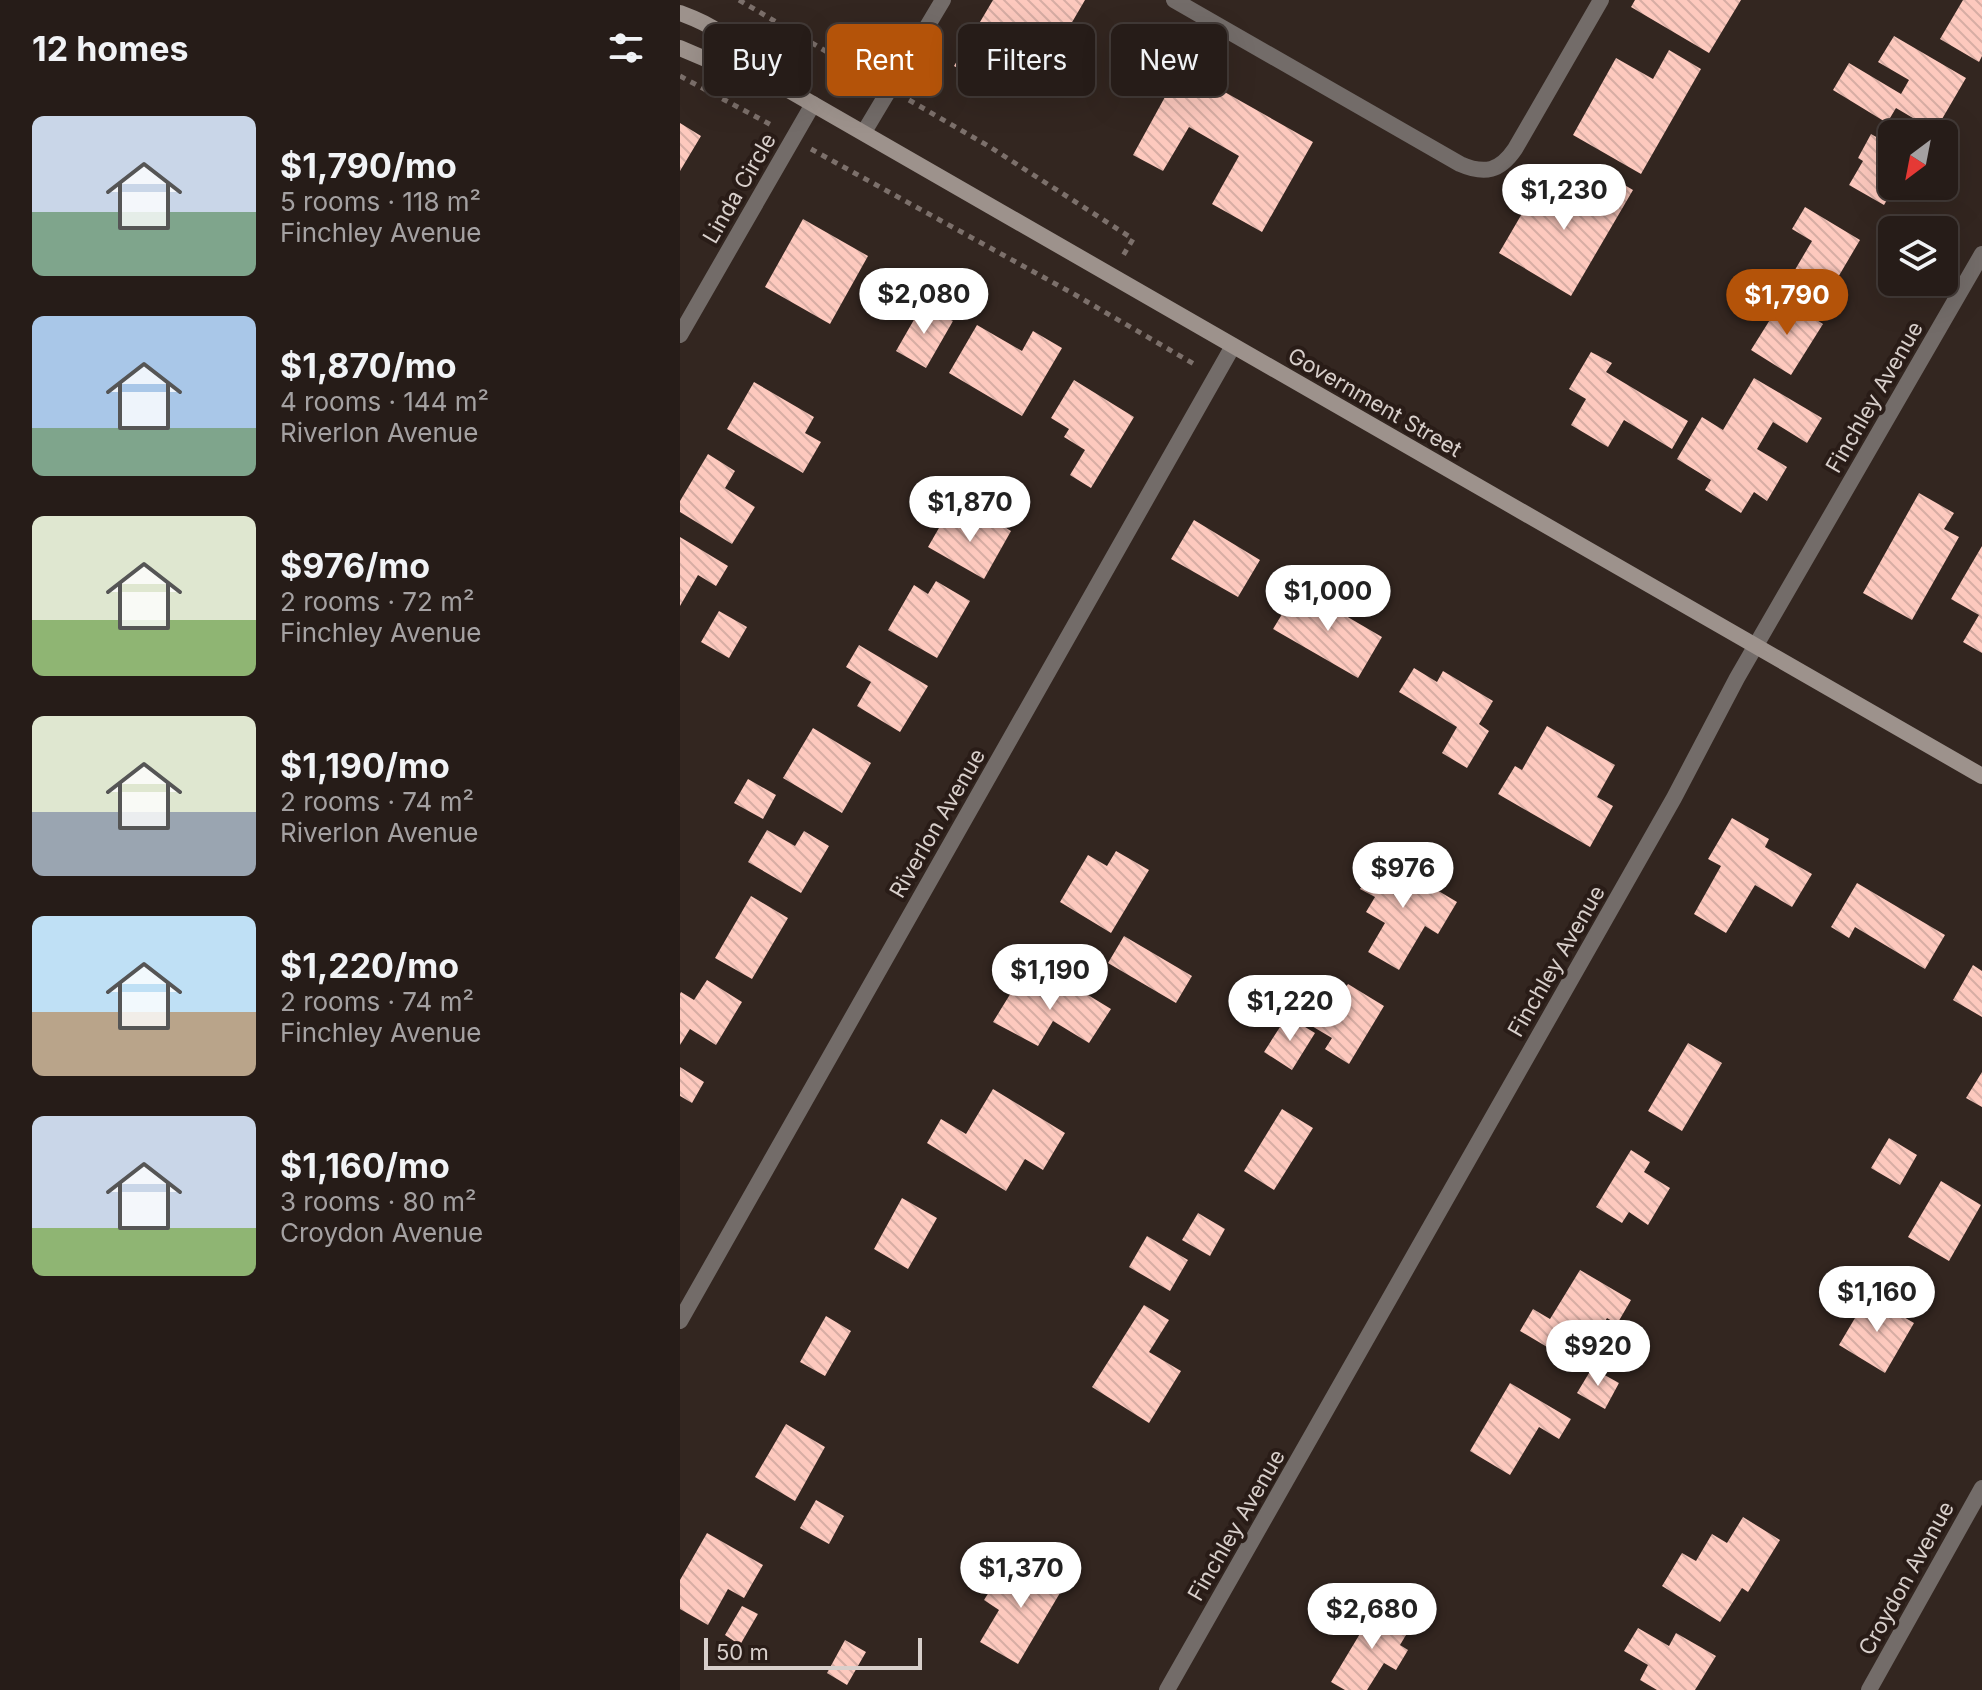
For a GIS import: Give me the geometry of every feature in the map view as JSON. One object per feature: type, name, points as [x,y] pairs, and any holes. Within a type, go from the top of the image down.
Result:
[{"type":"main road","points":[[680,0],[699,20]]},
{"type":"main road","name":"Government Street","points":[[680,13],[705,24]]},
{"type":"main road","name":"Government Street","points":[[680,48],[704,58]]},
{"type":"main road","name":"Government Street","points":[[799,96],[1982,776]]},
{"type":"street","points":[[864,132],[943,0]]},
{"type":"street","points":[[1174,0],[1475,171],[1497,169],[1515,149],[1601,0]]},
{"type":"street","name":"Linda Circle","points":[[680,335],[813,104]]},
{"type":"street","name":"Finchley Avenue","points":[[1167,1690],[1674,798],[1756,646],[1982,254]]},
{"type":"street","name":"Riverlon Avenue","points":[[680,1321],[1233,346]]},
{"type":"street","name":"Croydon Avenue","points":[[1869,1690],[1982,1488]]},
{"type":"path","points":[[739,0],[827,52]]},
{"type":"path","points":[[680,76],[769,123]]},
{"type":"path","points":[[918,106],[990,147],[1133,239],[1111,276]]},
{"type":"path","points":[[814,151],[1194,364]]},
{"type":"building","points":[[993,0],[1085,0],[1071,24],[979,24]]},
{"type":"building","points":[[1635,0],[1741,0],[1709,53],[1631,7]]},
{"type":"building","points":[[1963,0],[1982,0],[1982,56],[1979,62],[1940,39]]},
{"type":"building","points":[[1894,36],[1966,78],[1941,120],[1916,120],[1896,108],[1889,120],[1882,120],[1833,90],[1849,63],[1901,94],[1909,80],[1878,62]]},
{"type":"building","points":[[1669,50],[1701,69],[1641,174],[1573,135],[1616,58],[1653,79]]},
{"type":"building","points":[[1227,93],[1313,142],[1262,232],[1212,204],[1239,156],[1189,127],[1163,171],[1133,155],[1166,96],[1227,96]]},
{"type":"building","points":[[680,123],[701,136],[680,171]]},
{"type":"building","points":[[1871,134],[1878,138],[1878,200],[1887,200],[1884,205],[1849,185],[1863,161],[1858,158]]},
{"type":"building","points":[[1558,177],[1598,200],[1611,177],[1633,190],[1571,296],[1499,253],[1537,188],[1547,194]]},
{"type":"building","points":[[1805,207],[1860,240],[1824,301],[1789,280],[1812,241],[1792,229]]},
{"type":"building","points":[[803,219],[868,256],[830,324],[765,287]]},
{"type":"building","points":[[1783,299],[1823,324],[1791,375],[1751,350]]},
{"type":"building","points":[[923,304],[953,321],[926,368],[896,351]]},
{"type":"building","points":[[977,325],[1022,351],[1033,331],[1062,348],[1022,416],[949,373]]},
{"type":"building","points":[[1591,352],[1612,363],[1606,372],[1688,421],[1672,449],[1624,420],[1608,447],[1571,425],[1586,399],[1569,389]]},
{"type":"building","points":[[1754,378],[1822,418],[1807,443],[1773,422],[1757,449],[1787,467],[1767,501],[1754,492],[1741,513],[1705,490],[1711,480],[1677,459],[1702,417],[1723,430]]},
{"type":"building","points":[[1074,380],[1134,417],[1091,488],[1070,475],[1085,450],[1064,437],[1069,429],[1051,418]]},
{"type":"building","points":[[754,382],[814,417],[805,433],[821,442],[803,473],[727,429]]},
{"type":"building","points":[[708,454],[735,471],[725,488],[755,507],[732,544],[680,512],[680,501]]},
{"type":"building","points":[[1919,493],[1954,513],[1944,529],[1959,537],[1912,620],[1863,593]]},
{"type":"building","points":[[947,514],[976,531],[985,515],[1011,531],[984,579],[928,547]]},
{"type":"building","points":[[1194,520],[1260,560],[1238,597],[1171,559]]},
{"type":"building","points":[[680,537],[728,566],[716,586],[698,575],[680,606]]},
{"type":"building","points":[[1982,546],[1982,653],[1963,642],[1979,615],[1951,599]]},
{"type":"building","points":[[936,581],[970,601],[937,658],[888,630],[914,585],[928,594]]},
{"type":"building","points":[[1298,588],[1382,637],[1358,678],[1273,629]]},
{"type":"building","points":[[719,611],[747,627],[729,658],[701,642]]},
{"type":"building","points":[[859,645],[928,686],[900,732],[857,706],[871,682],[846,667]]},
{"type":"building","points":[[1414,668],[1437,682],[1443,671],[1493,701],[1479,724],[1489,731],[1467,768],[1442,753],[1457,727],[1399,692]]},
{"type":"building","points":[[1547,726],[1615,765],[1597,797],[1613,806],[1590,847],[1498,794],[1515,766],[1522,770]]},
{"type":"building","points":[[813,728],[871,763],[842,813],[783,778]]},
{"type":"building","points":[[748,779],[776,795],[763,819],[734,803]]},
{"type":"building","points":[[1732,818],[1769,839],[1765,847],[1812,874],[1792,907],[1755,885],[1726,933],[1694,914],[1721,866],[1708,859]]},
{"type":"building","points":[[767,830],[795,846],[804,831],[829,846],[801,893],[748,862]]},
{"type":"building","points":[[1116,851],[1149,870],[1111,933],[1060,902],[1088,855],[1107,866]]},
{"type":"building","points":[[1380,856],[1457,902],[1438,934],[1425,926],[1399,970],[1368,952],[1385,923],[1366,912],[1375,897],[1360,889]]},
{"type":"building","points":[[1857,883],[1945,935],[1925,969],[1855,927],[1849,938],[1831,927]]},
{"type":"building","points":[[751,896],[788,918],[752,979],[715,958]]},
{"type":"building","points":[[1124,936],[1192,976],[1176,1003],[1108,963]]},
{"type":"building","points":[[1973,965],[1982,971],[1982,1017],[1953,1000]]},
{"type":"building","points":[[1035,976],[1069,996],[1075,987],[1111,1009],[1089,1043],[1053,1021],[1038,1046],[993,1022],[1017,983],[1028,989]]},
{"type":"building","points":[[707,980],[742,1002],[716,1045],[690,1029],[680,1045],[680,994],[694,1000]]},
{"type":"building","points":[[1348,984],[1384,1006],[1349,1064],[1325,1049],[1332,1038],[1305,1022],[1322,994],[1336,1002]]},
{"type":"building","points":[[1287,1016],[1315,1033],[1292,1070],[1264,1052]]},
{"type":"building","points":[[1688,1043],[1722,1063],[1682,1131],[1648,1111]]},
{"type":"building","points":[[680,1067],[704,1082],[692,1103],[680,1096]]},
{"type":"building","points":[[1982,1072],[1982,1107],[1966,1098]]},
{"type":"building","points":[[993,1089],[1065,1133],[1043,1170],[1025,1159],[1006,1191],[927,1143],[941,1119],[966,1134]]},
{"type":"building","points":[[1282,1109],[1313,1128],[1274,1190],[1244,1171]]},
{"type":"building","points":[[1889,1138],[1917,1155],[1900,1185],[1871,1168]]},
{"type":"building","points":[[1631,1150],[1650,1162],[1644,1172],[1670,1188],[1648,1225],[1629,1212],[1622,1223],[1596,1207]]},
{"type":"building","points":[[1941,1181],[1981,1205],[1949,1261],[1908,1237]]},
{"type":"building","points":[[902,1198],[937,1218],[908,1269],[874,1249]]},
{"type":"building","points":[[1198,1213],[1225,1229],[1210,1256],[1182,1240]]},
{"type":"building","points":[[1147,1236],[1188,1260],[1170,1291],[1129,1267]]},
{"type":"building","points":[[1580,1270],[1631,1300],[1617,1324],[1607,1318],[1579,1366],[1520,1331],[1533,1309],[1550,1319]]},
{"type":"building","points":[[1868,1296],[1914,1323],[1885,1373],[1839,1345]]},
{"type":"building","points":[[1144,1305],[1169,1320],[1149,1352],[1181,1371],[1149,1423],[1092,1387]]},
{"type":"building","points":[[826,1316],[851,1331],[825,1376],[800,1362]]},
{"type":"building","points":[[1592,1368],[1619,1383],[1605,1409],[1577,1393]]},
{"type":"building","points":[[1510,1383],[1571,1419],[1559,1439],[1539,1427],[1510,1475],[1470,1451]]},
{"type":"building","points":[[786,1424],[825,1447],[795,1501],[755,1477]]},
{"type":"building","points":[[816,1500],[844,1516],[829,1544],[800,1528]]},
{"type":"building","points":[[1743,1517],[1780,1540],[1748,1592],[1742,1588],[1720,1622],[1662,1586],[1682,1553],[1696,1561],[1712,1534],[1727,1543]]},
{"type":"building","points":[[707,1533],[763,1565],[744,1598],[728,1589],[708,1625],[680,1609],[680,1580]]},
{"type":"building","points":[[1029,1559],[1067,1581],[1018,1664],[980,1642],[999,1610],[984,1600],[996,1581],[1011,1590]]},
{"type":"building","points":[[1367,1605],[1409,1630],[1400,1645],[1408,1650],[1396,1670],[1384,1663],[1367,1690],[1345,1690],[1331,1682],[1364,1627],[1357,1623]]},
{"type":"building","points":[[742,1606],[758,1614],[740,1645],[725,1635]]},
{"type":"building","points":[[1638,1628],[1669,1646],[1676,1633],[1716,1656],[1695,1690],[1657,1690],[1640,1680],[1648,1665],[1624,1651]]},
{"type":"building","points":[[845,1640],[866,1652],[847,1685],[827,1673]]}]
